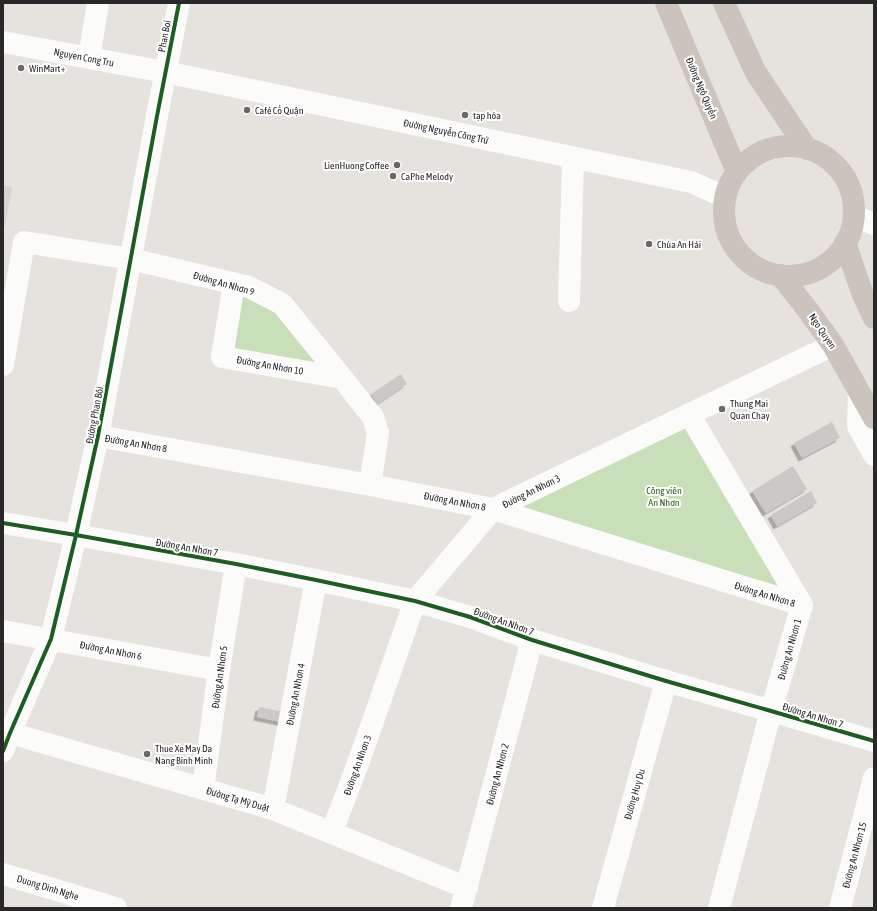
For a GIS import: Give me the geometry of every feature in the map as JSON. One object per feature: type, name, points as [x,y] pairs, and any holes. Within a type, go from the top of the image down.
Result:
[{"type":"highway","name":"Đường Ngô Quyền","points":[[666,3],[736,172]]},
{"type":"highway","points":[[724,3],[756,73],[807,149]]},
{"type":"highway","points":[[788,146],[807,149],[827,158],[842,174],[852,194],[854,216],[845,243],[836,256],[824,266],[810,272],[795,276],[780,275],[762,270],[748,261],[735,248],[727,233],[724,215],[725,197],[736,172],[750,159],[768,150],[788,146]]},
{"type":"highway","points":[[845,243],[863,295],[874,318]]},
{"type":"highway","name":"Ngo Quyen","points":[[780,275],[808,309],[833,345],[874,418]]},
{"type":"street","points":[[89,58],[98,3]]},
{"type":"street","name":"Phan Boi","points":[[165,72],[179,3]]},
{"type":"street","name":"Nguyen Cong Tru","points":[[3,42],[165,72]]},
{"type":"street","name":"Đường Nguyễn Công Trứ","points":[[165,72],[691,182],[725,197]]},
{"type":"street","name":"Đường Phan Bôi","points":[[5,738],[51,639],[76,535],[98,436],[165,72]]},
{"type":"street","points":[[569,301],[573,158]]},
{"type":"street","points":[[854,216],[874,224]]},
{"type":"street","name":"Đường An Nhơn 9","points":[[3,365],[24,242],[131,259],[249,288],[282,304],[373,417],[378,433],[370,485]]},
{"type":"street","name":"Đường An Nhơn 10","points":[[234,284],[222,357],[342,378]]},
{"type":"street","name":"Đường An Nhơn 3","points":[[332,832],[360,758],[415,602],[493,509],[833,345]]},
{"type":"street","points":[[859,390],[858,426],[874,455]]},
{"type":"street","name":"Đường An Nhơn 1","points":[[689,414],[802,605],[771,711],[719,908]]},
{"type":"street","name":"Đường An Nhơn 8","points":[[98,436],[370,485],[493,509],[802,605]]},
{"type":"street","name":"Đường An Nhơn 7","points":[[3,523],[236,564],[415,602],[470,617],[532,640],[666,681],[874,742]]},
{"type":"street","name":"Đường An Nhơn 5","points":[[203,789],[219,670],[236,564]]},
{"type":"street","name":"Đường An Nhơn 4","points":[[273,809],[316,580]]},
{"type":"street","name":"Đường An Nhơn 6","points":[[3,631],[219,670]]},
{"type":"street","name":"Đường An Nhơn 2","points":[[464,898],[532,640]]},
{"type":"street","name":"Đường Huy Du","points":[[603,908],[666,681]]},
{"type":"street","name":"Đường Tạ Mỹ Duật","points":[[5,738],[203,789],[273,809],[332,832],[464,898]]},
{"type":"street","name":"Đường An Nhơn 15","points":[[840,908],[874,778]]},
{"type":"street","name":"Duong Dinh Nghe","points":[[3,874],[116,908]]},
{"type":"shaded area","points":[[3,185],[12,187],[3,236]]},
{"type":"green space","points":[[237,288],[281,309],[334,373],[226,353]]},
{"type":"green space","name":"Công viên An Nhơn","points":[[688,425],[785,591],[511,506]]},
{"type":"building","points":[[401,374],[407,384],[377,404],[371,394]]},
{"type":"building","points":[[832,422],[840,438],[802,458],[794,443]]},
{"type":"building","points":[[793,466],[807,489],[766,513],[752,491]]},
{"type":"building","points":[[811,491],[817,503],[777,526],[771,515]]},
{"type":"building","points":[[259,707],[288,713],[286,723],[257,717]]},
{"type":"cycle path","points":[[3,751],[51,639],[76,535],[98,436],[179,3]]},
{"type":"cycle path","points":[[3,523],[236,564],[415,601],[470,617],[532,640],[666,681],[874,741]]},
{"type":"place","name":"WinMart+","points":[[21,68]]},
{"type":"place","name":"Café Cố Quận","points":[[247,110]]},
{"type":"place","name":"tạp hóa","points":[[465,115]]},
{"type":"place","name":"LienHuong Coffee","points":[[397,165]]},
{"type":"place","name":"CaPhe Melody","points":[[393,176]]},
{"type":"place","name":"Chùa An Hải","points":[[649,244]]},
{"type":"place","name":"Thung Mai Quan Chay","points":[[722,409]]},
{"type":"place","name":"Thue Xe May Da Nang Binh Minh","points":[[147,754]]}]
